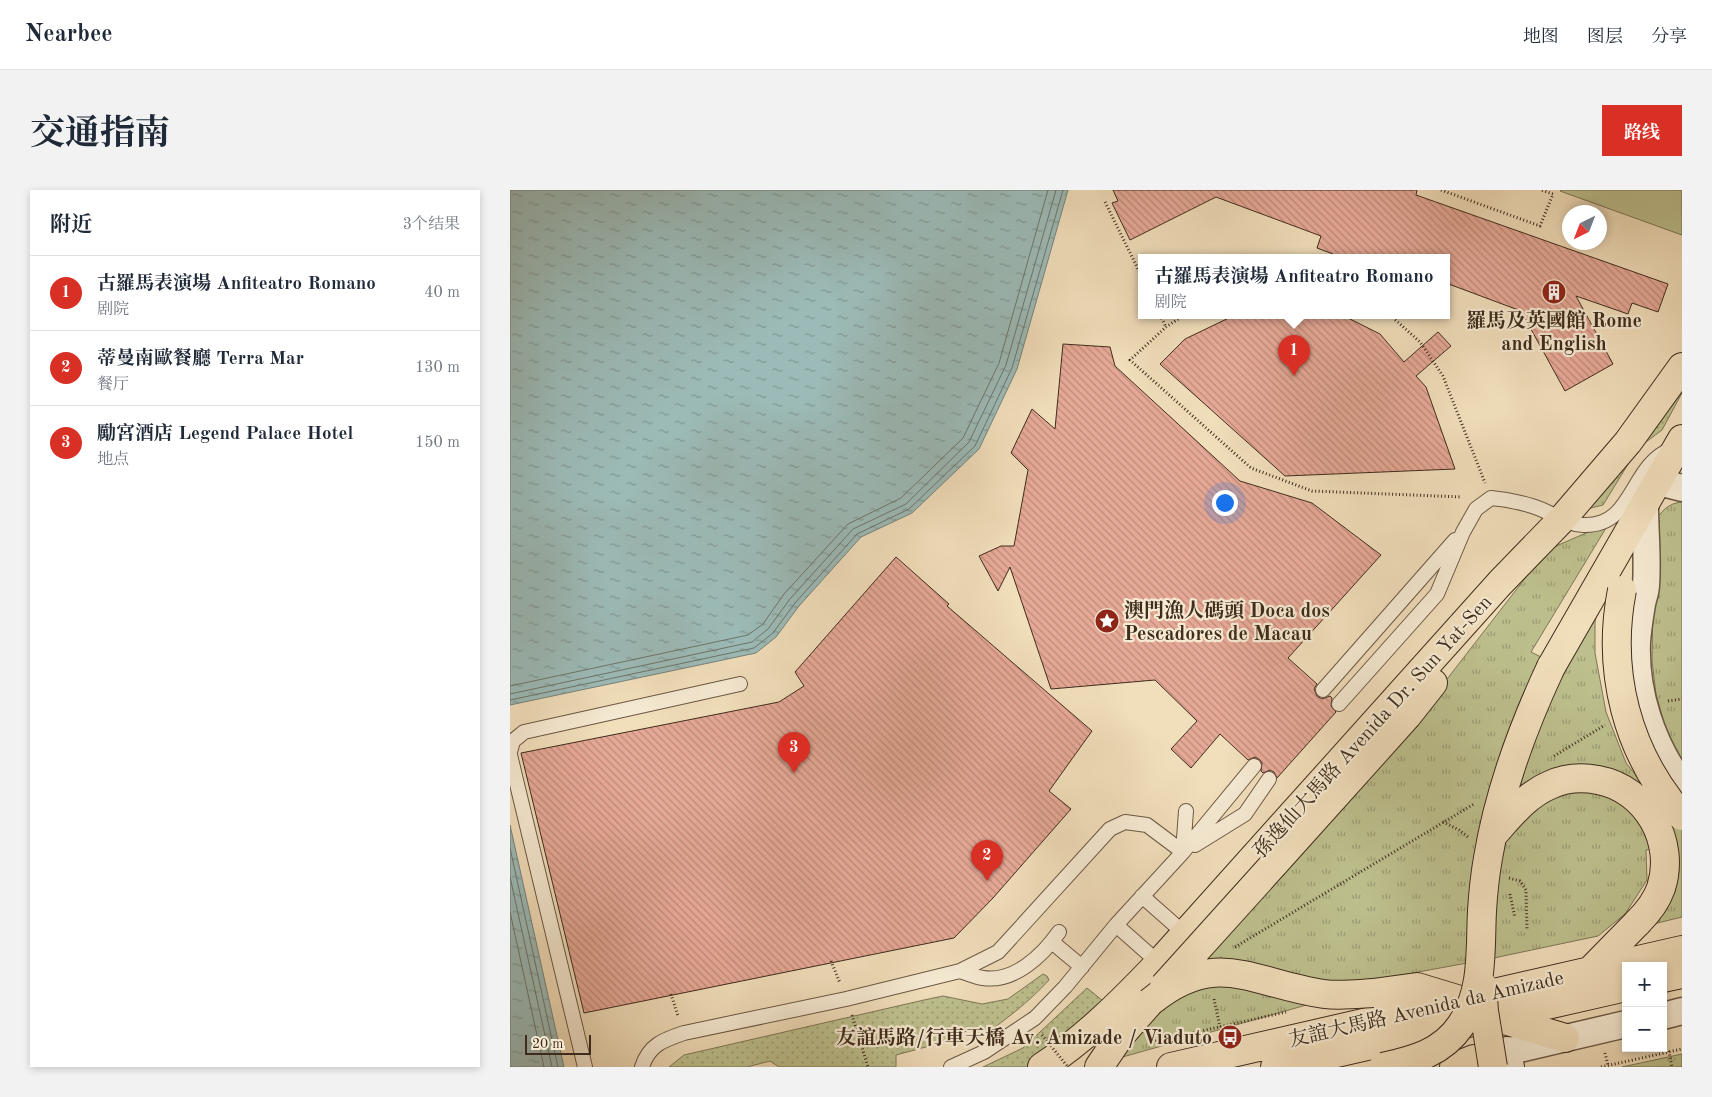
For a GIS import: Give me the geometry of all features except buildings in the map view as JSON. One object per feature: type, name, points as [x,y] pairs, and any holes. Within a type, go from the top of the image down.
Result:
[{"type":"main road","name":"孫逸仙大馬路 Avenida Dr. Sun Yat-Sen","points":[[1042,1067],[1068,1049],[1104,1018],[1159,963],[1494,590],[1562,519],[1628,442],[1682,367]]},
{"type":"main road","points":[[1486,1063],[1481,960],[1482,910],[1492,836],[1512,761],[1529,713],[1551,667],[1639,514],[1670,485],[1680,443]]},
{"type":"main road","points":[[1639,514],[1622,590],[1617,624],[1616,652],[1620,686],[1625,713],[1634,740],[1649,771],[1682,816]]},
{"type":"main road","points":[[1100,1067],[1110,1049],[1127,1027],[1407,716],[1562,519]]},
{"type":"main road","points":[[1492,836],[1528,798],[1550,784],[1577,778],[1590,779],[1616,786],[1628,792],[1647,810],[1655,822],[1664,847],[1664,875],[1656,901],[1648,912],[1590,971]]},
{"type":"main road","name":"友誼大馬路 Avenida da Amizade","points":[[1171,1067],[1682,950]]},
{"type":"main road","points":[[1383,1067],[1428,1055],[1453,1036],[1470,1011],[1475,996],[1481,960]]},
{"type":"main road","points":[[1150,1002],[1164,990],[1180,982],[1215,972],[1251,975],[1324,994],[1348,995],[1417,987],[1461,1000]]},
{"type":"main road","points":[[1667,977],[1682,974]]},
{"type":"main road","name":"友誼大馬路 Avenida da Amizade","points":[[1275,1067],[1622,988]]},
{"type":"main road","points":[[1493,1017],[1564,1038]]},
{"type":"main road","points":[[1115,1067],[1118,1046],[1127,1027]]},
{"type":"street","points":[[1639,514],[1646,587],[1637,642],[1639,679],[1647,716],[1654,734],[1661,751],[1682,784]]},
{"type":"street","points":[[1667,1015],[1682,1011]]},
{"type":"street","points":[[1486,1063],[1564,1038],[1622,1025]]},
{"type":"lane","points":[[1339,704],[1437,594],[1463,532],[1476,509],[1491,498],[1532,506],[1577,524],[1589,525],[1601,522],[1612,517],[1624,505],[1645,469],[1653,460],[1680,443]]},
{"type":"lane","points":[[1323,690],[1463,532]]},
{"type":"lane","points":[[585,1067],[510,754],[513,741],[524,732],[740,684]]},
{"type":"lane","points":[[951,1067],[984,1052],[1035,1018],[1082,968],[1116,924],[1183,852],[1254,766]]},
{"type":"lane","points":[[1183,852],[1245,814],[1270,779]]},
{"type":"lane","points":[[1183,852],[1186,811]]},
{"type":"lane","points":[[642,1067],[644,1059],[652,1048],[663,1040],[684,1033],[846,999],[960,971],[998,952],[1110,829],[1125,822],[1146,825],[1183,852]]},
{"type":"lane","points":[[1142,896],[1185,934]]},
{"type":"lane","points":[[1116,924],[1159,963]]},
{"type":"lane","points":[[960,971],[984,978],[1003,976],[1019,970],[1035,959],[1055,937],[1082,968]]},
{"type":"path","points":[[1440,190],[1540,226],[1553,192],[1541,190]]},
{"type":"path","points":[[1105,202],[1138,269]]},
{"type":"path","points":[[1162,319],[1166,327]]},
{"type":"path","points":[[1178,319],[1166,327],[1130,360],[1251,468],[1312,491],[1491,498],[1443,376],[1420,342],[1394,319]]},
{"type":"path","points":[[1668,701],[1682,699]]},
{"type":"path","points":[[1549,759],[1606,725]]},
{"type":"path","points":[[1231,949],[1476,803]]},
{"type":"path","points":[[1515,918],[1506,878],[1520,881],[1526,890],[1527,930]]},
{"type":"path","points":[[671,994],[684,1033]]},
{"type":"path","points":[[1152,1042],[1294,1010]]},
{"type":"path","points":[[1042,1035],[1068,1067]]},
{"type":"path","points":[[1601,1067],[1682,1048]]},
{"type":"path","points":[[1605,1050],[1608,1065]]},
{"type":"path","points":[[1669,1052],[1672,1067]]},
{"type":"green space","points":[[1682,190],[1682,235],[1607,208],[1607,205],[1599,205],[1560,191]]},
{"type":"green space","points":[[1682,365],[1682,393],[1662,430],[1638,448],[1603,505],[1583,510]]},
{"type":"green space","points":[[1682,502],[1682,761],[1666,730],[1656,694],[1652,661],[1654,524],[1665,509],[1673,504]]},
{"type":"green space","points":[[1609,523],[1531,652],[1555,664],[1603,583],[1595,622],[1595,653],[1606,712],[1626,763],[1670,818],[1682,830],[1682,917],[1641,927],[1667,847],[1646,850],[1647,880],[1625,914],[1598,936],[1489,959],[1369,981],[1317,1002],[1112,1060],[1413,723],[1547,550]]},
{"type":"green space","points":[[1043,974],[1049,980],[1016,1011],[980,1038],[974,1028],[933,1045],[896,1055],[896,1067],[779,1067],[770,1061],[747,1067],[669,1067],[684,1055],[943,996],[982,1004],[1008,999]]},
{"type":"green space","points":[[1087,988],[1108,1005],[1028,1067],[983,1067],[1023,1048]]},
{"type":"green space","points":[[1682,1054],[1682,1067],[1622,1067]]},
{"type":"water","points":[[510,190],[1068,190],[1017,369],[979,449],[912,513],[861,537],[799,606],[776,637],[756,653],[510,705]]},
{"type":"water","points":[[510,825],[564,1067],[510,1067]]},
{"type":"place","name":"羅馬及英國館 Rome and English","points":[[1554,292]]},
{"type":"place","name":"古羅馬表演場 Anfiteatro Romano","points":[[1294,376]]},
{"type":"place","name":"澳門漁人碼頭 Doca dos Pescadores de Macau","points":[[1107,621]]},
{"type":"place","name":"勵宮酒店 Legend Palace Hotel","points":[[794,773]]},
{"type":"place","name":"蒂曼南歐餐廳 Terra Mar","points":[[987,881]]},
{"type":"place","name":"友誼馬路/行車天橋 Av. Amizade / Viaduto","points":[[1230,1037]]}]
